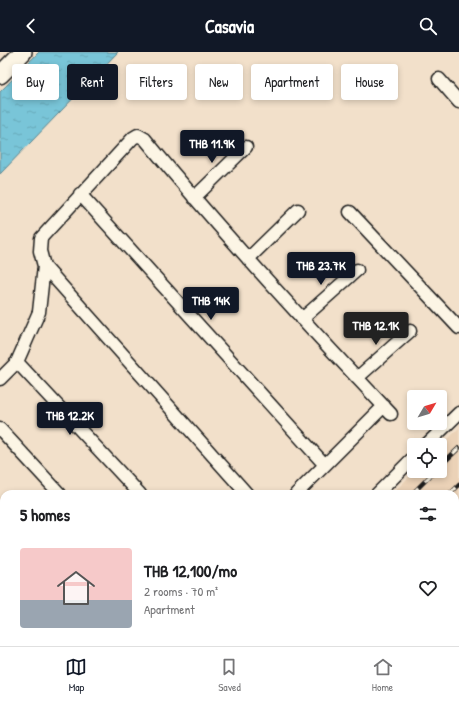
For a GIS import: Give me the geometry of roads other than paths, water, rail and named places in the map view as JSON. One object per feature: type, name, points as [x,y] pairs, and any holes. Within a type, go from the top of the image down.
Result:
[{"type":"street","points":[[0,75],[23,52]]},
{"type":"street","points":[[439,79],[459,102]]},
{"type":"street","points":[[2,374],[17,362],[39,312],[44,266],[40,250],[41,238],[80,194],[133,138],[138,135],[146,139],[194,198],[248,259],[388,410],[325,465],[300,490]]},
{"type":"street","points":[[194,198],[246,146]]},
{"type":"street","points":[[80,194],[325,465]]},
{"type":"street","points":[[248,259],[298,210]]},
{"type":"street","points":[[350,212],[459,328]]},
{"type":"street","points":[[44,266],[243,490]]},
{"type":"street","points":[[302,319],[357,270]]},
{"type":"street","points":[[357,378],[410,331]]},
{"type":"street","points":[[17,362],[136,490]]},
{"type":"street","points":[[433,438],[459,413]]},
{"type":"street","points":[[0,429],[56,490]]},
{"type":"street","points":[[381,490],[407,464]]},
{"type":"water","points":[[39,52],[118,52],[106,64],[67,64],[67,100],[72,100],[0,174],[0,92],[12,80],[12,100],[59,100],[59,64],[27,64]]},
{"type":"railway","points":[[447,459],[459,448]]},
{"type":"railway","points":[[416,490],[428,478]]},
{"type":"railway","points":[[454,490],[459,485]]}]
